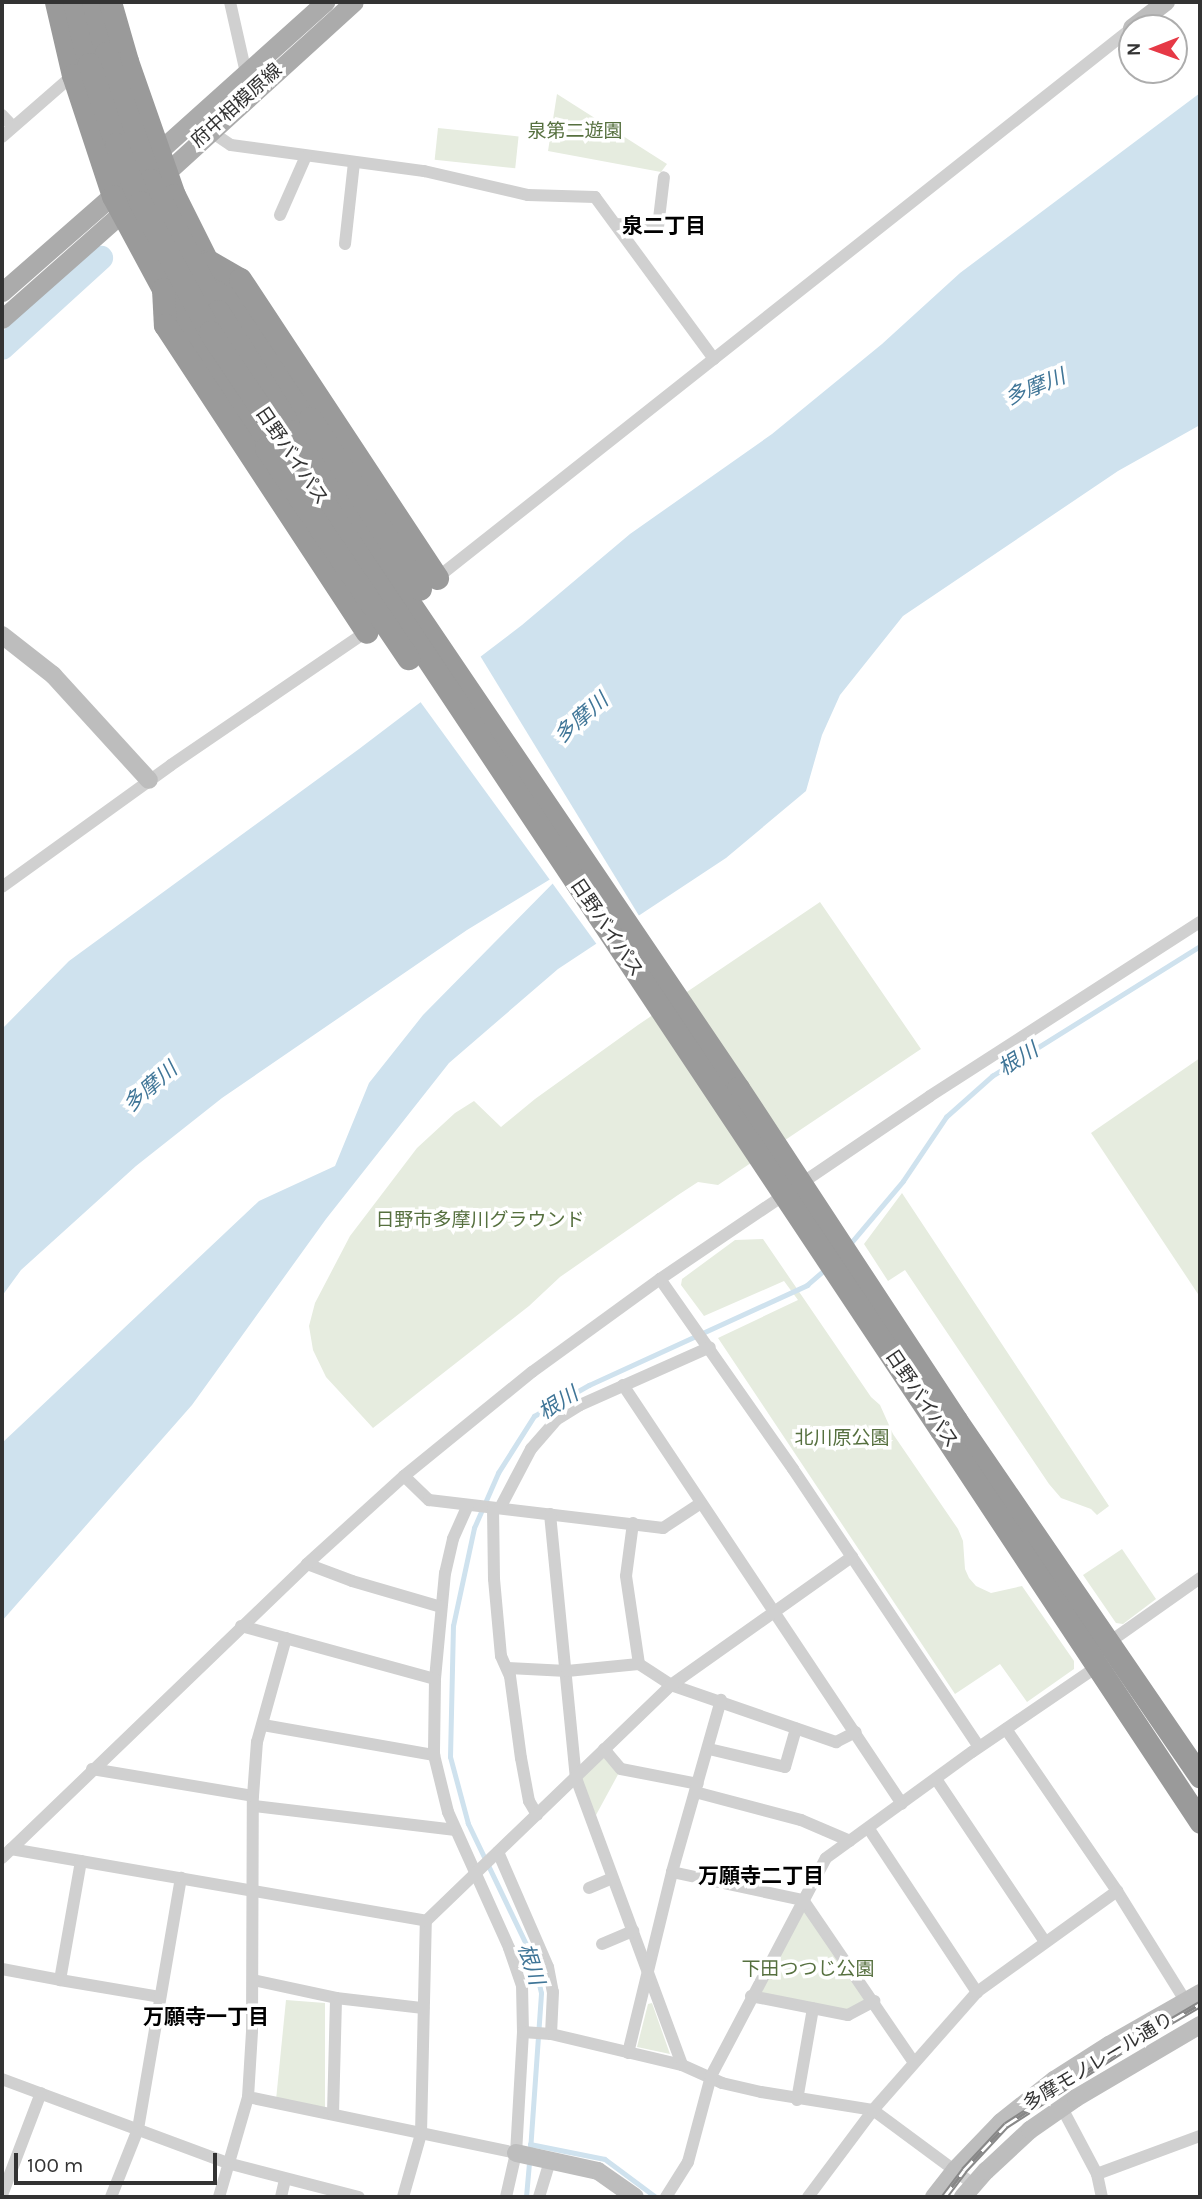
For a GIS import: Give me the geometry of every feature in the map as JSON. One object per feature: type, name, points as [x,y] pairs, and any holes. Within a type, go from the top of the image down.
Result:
[{"type":"highway","points":[[56,2],[89,64],[118,205],[163,289],[349,574],[443,707],[533,804]]},
{"type":"highway","name":"日野バイパス","points":[[74,2],[89,64],[218,311],[533,804],[738,1088],[1098,1666],[1200,1822]]},
{"type":"highway","name":"日野バイパス","points":[[89,64],[93,2]]},
{"type":"highway","points":[[110,2],[174,195],[207,261],[436,613],[533,804]]},
{"type":"highway","points":[[207,261],[240,279],[437,578]]},
{"type":"highway","points":[[163,289],[165,325],[367,632]]},
{"type":"highway","name":"日野バイパス","points":[[949,1425],[1108,1643],[1200,1777]]},
{"type":"main road","name":"府中相模原線","points":[[118,205],[246,73],[325,2]]},
{"type":"main road","name":"府中相模原線","points":[[162,161],[209,131],[354,2]]},
{"type":"main road","points":[[1150,14],[1166,2]]},
{"type":"main road","points":[[2,292],[118,205]]},
{"type":"main road","points":[[2,319],[118,205]]},
{"type":"main road","points":[[2,635],[53,675],[149,780]]},
{"type":"main road","name":"多摩モノレール通り","points":[[934,2197],[955,2170],[1001,2122],[1054,2080],[1109,2045],[1193,1998]]},
{"type":"main road","name":"多摩モノレール通り","points":[[968,2191],[1014,2143],[1062,2108],[1199,2028]]},
{"type":"main road","points":[[516,2152],[598,2171],[635,2197]]},
{"type":"street","points":[[230,2],[246,73]]},
{"type":"street","points":[[2,887],[149,780],[367,632],[1118,39]]},
{"type":"street","points":[[2,137],[89,64]]},
{"type":"street","points":[[2,115],[13,127]]},
{"type":"street","points":[[209,131],[231,145],[424,171],[528,195],[595,197],[714,359]]},
{"type":"street","points":[[280,215],[306,156]]},
{"type":"street","points":[[345,244],[354,162]]},
{"type":"street","points":[[615,224],[658,227],[664,177]]},
{"type":"street","points":[[7,1854],[307,1563],[404,1476],[532,1372],[660,1279],[930,1096],[1200,922]]},
{"type":"street","points":[[660,1279],[708,1344],[979,1748]]},
{"type":"street","points":[[537,1815],[529,1801],[508,1668],[501,1656],[494,1579],[495,1508],[531,1449],[548,1427],[580,1405],[708,1344]]},
{"type":"street","points":[[623,1385],[902,1804]]},
{"type":"street","points":[[404,1476],[429,1500],[663,1528],[701,1503]]},
{"type":"street","points":[[469,1506],[449,1553],[441,1607],[435,1679],[434,1755],[441,1792],[456,1830],[478,1871],[519,1972],[523,2032],[516,2152],[506,2197]]},
{"type":"street","points":[[550,1514],[576,1778],[682,2065]]},
{"type":"street","points":[[633,1523],[626,1576],[639,1664]]},
{"type":"street","points":[[402,2197],[421,2134],[426,1921],[671,1685],[852,1557]]},
{"type":"street","points":[[307,1563],[352,1581],[441,1607]]},
{"type":"street","points":[[1108,1643],[1198,1585]]},
{"type":"street","points":[[241,1626],[435,1679]]},
{"type":"street","points":[[219,2197],[231,2164],[248,2097],[257,1742],[286,1638]]},
{"type":"street","points":[[508,1668],[567,1671],[639,1664],[671,1685],[721,1700],[836,1742],[856,1732]]},
{"type":"street","points":[[666,2197],[688,2162],[711,2077],[746,2014],[751,1996],[826,1858],[1098,1666]]},
{"type":"street","points":[[628,2053],[672,1872],[721,1700]]},
{"type":"street","points":[[262,1725],[434,1755]]},
{"type":"street","points":[[709,1749],[785,1767],[796,1729]]},
{"type":"street","points":[[1006,1729],[1193,1998]]},
{"type":"street","points":[[604,1749],[621,1769],[802,1820],[850,1842]]},
{"type":"street","points":[[92,1769],[254,1801],[456,1830]]},
{"type":"street","points":[[936,1779],[1045,1942]]},
{"type":"street","points":[[869,1829],[977,1992]]},
{"type":"street","points":[[7,1854],[81,1861],[426,1921]]},
{"type":"street","points":[[495,1855],[548,1966],[553,1993],[551,2034]]},
{"type":"street","points":[[60,1980],[81,1861]]},
{"type":"street","points":[[672,1872],[803,1900],[914,2063]]},
{"type":"street","points":[[111,2197],[138,2129],[181,1878]]},
{"type":"street","points":[[589,1888],[612,1878]]},
{"type":"street","points":[[808,2197],[873,2110],[977,1992],[1117,1891]]},
{"type":"street","points":[[602,1944],[634,1931]]},
{"type":"street","points":[[2,1969],[160,1997]]},
{"type":"street","points":[[253,1980],[336,1998],[423,2008]]},
{"type":"street","points":[[751,1996],[848,2015],[874,2001]]},
{"type":"street","points":[[333,2114],[336,1998]]},
{"type":"street","points":[[797,2100],[813,2008]]},
{"type":"street","points":[[523,2032],[551,2034],[682,2065],[722,2083],[797,2100],[873,2110],[955,2170],[968,2191]]},
{"type":"street","points":[[2,2079],[231,2164],[359,2197]]},
{"type":"street","points":[[2,2195],[41,2093]]},
{"type":"street","points":[[248,2097],[516,2152]]},
{"type":"street","points":[[1062,2108],[1097,2174],[1102,2197]]},
{"type":"street","points":[[1097,2174],[1200,2136]]},
{"type":"street","points":[[539,2197],[550,2160]]},
{"type":"street","points":[[281,2197],[285,2180]]},
{"type":"green space","name":"泉第二遊園","points":[[557,94],[667,164],[661,172],[548,151]]},
{"type":"green space","points":[[438,128],[519,136],[515,168],[435,160]]},
{"type":"green space","name":"日野市多摩川グラウンド","points":[[820,902],[921,1049],[718,1185],[698,1182],[678,1195],[560,1277],[529,1306],[373,1428],[326,1377],[313,1350],[309,1326],[315,1303],[350,1236],[417,1148],[455,1113],[474,1101],[501,1127],[535,1099],[638,1025]]},
{"type":"green space","points":[[1200,1058],[1200,1297],[1091,1133]]},
{"type":"green space","points":[[902,1193],[1109,1506],[1097,1515],[1091,1509],[1061,1498],[905,1270],[888,1281],[864,1244]]},
{"type":"green space","name":"北川原公園","points":[[763,1239],[871,1397],[880,1405],[893,1434],[958,1529],[963,1541],[965,1569],[969,1578],[976,1586],[991,1593],[1022,1586],[1074,1661],[1074,1669],[1027,1702],[1000,1664],[955,1694],[718,1338],[798,1300],[784,1281],[704,1316],[681,1285],[682,1279],[735,1240]]},
{"type":"green space","points":[[1122,1549],[1156,1599],[1123,1624],[1116,1623],[1083,1575]]},
{"type":"green space","points":[[604,1749],[621,1769],[596,1815],[576,1778]]},
{"type":"green space","name":"下田つつじ公園","points":[[803,1900],[874,2001],[848,2015],[751,1996]]},
{"type":"green space","points":[[286,2000],[325,2003],[325,2108],[276,2100]]},
{"type":"green space","points":[[652,2003],[670,2054],[637,2047],[648,2004]]},
{"type":"water","name":"多摩川","points":[[1200,93],[1200,425],[1118,471],[903,616],[840,695],[822,735],[806,791],[726,858],[558,969],[449,1063],[326,1219],[192,1405],[2,1621],[2,1443],[259,1201],[335,1166],[369,1083],[423,1015],[567,869],[467,930],[222,1098],[136,1166],[21,1270],[2,1296],[2,1029],[69,961],[359,749],[522,625],[630,534],[772,434],[882,344],[960,273]]},
{"type":"pier","points":[[479,654],[641,919],[598,946],[419,700]]},
{"type":"waterway","points":[[2,348],[101,258]]},
{"type":"waterway","name":"根川","points":[[850,1244],[903,1181],[946,1117],[992,1076],[1200,946]]},
{"type":"waterway","name":"根川","points":[[530,2151],[541,1993],[533,1959],[468,1824],[450,1757],[453,1626],[474,1528],[498,1473],[534,1416],[589,1385],[807,1285],[824,1270]]},
{"type":"waterway","points":[[530,2144],[605,2159],[656,2197]]},
{"type":"waterway","name":"根川","points":[[526,2197],[529,2160]]},
{"type":"railway","points":[[944,2197],[964,2170],[1006,2125],[1128,2046],[1200,2004]]},
{"type":"district","name":"泉二丁目","points":[[664,226]]},
{"type":"district","name":"万願寺二丁目","points":[[761,1876]]},
{"type":"district","name":"万願寺一丁目","points":[[206,2017]]}]
